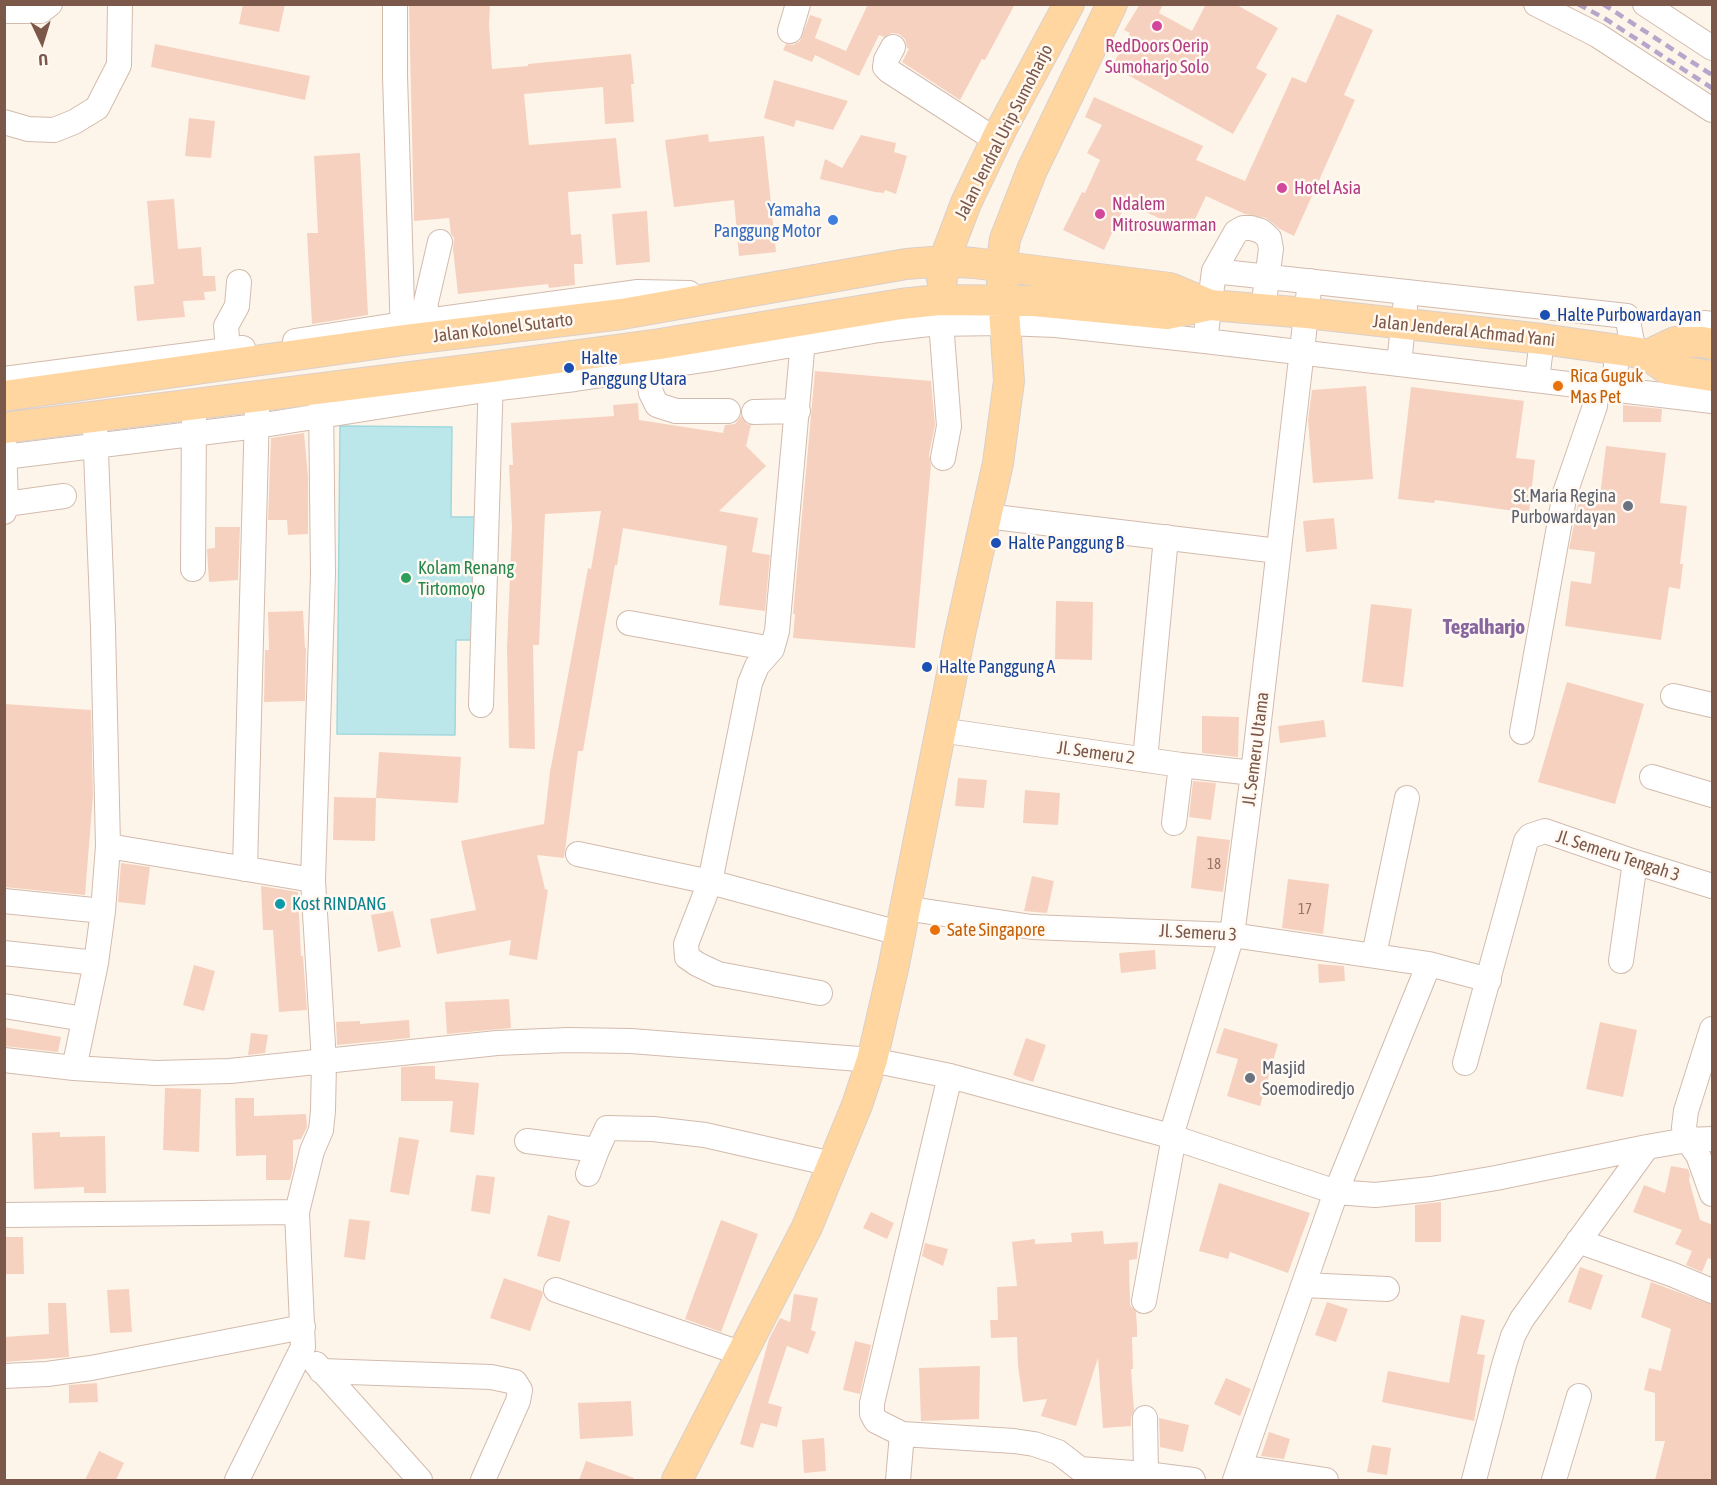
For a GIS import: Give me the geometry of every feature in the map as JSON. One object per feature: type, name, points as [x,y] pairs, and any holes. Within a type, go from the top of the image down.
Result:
[{"type":"main road","name":"Jalan Jendral Urip Sumoharjo","points":[[940,312],[944,261],[991,136],[1038,49],[1069,4]]},
{"type":"main road","points":[[677,1480],[807,1227],[857,1105],[872,1060],[887,998],[940,730],[998,463],[1009,381],[1001,267],[1005,239],[1032,170],[1091,61],[1112,4]]},
{"type":"main road","points":[[1038,49],[1091,61]]},
{"type":"main road","name":"Jalan Kolonel Sutarto","points":[[4,396],[414,331],[622,314],[873,268],[944,261],[1001,267]]},
{"type":"main road","name":"Jalan Jenderal Achmad Yani","points":[[1001,267],[1170,288],[1210,305]]},
{"type":"main road","points":[[800,283],[804,332]]},
{"type":"main road","name":"Jalan Jenderal Achmad Yani","points":[[1004,311],[1034,301],[1167,314],[1210,305],[1263,309],[1542,339],[1633,353],[1667,369],[1713,376]]},
{"type":"main road","name":"Jalan Kolonel Sutarto","points":[[5,447],[95,431],[194,404],[258,396],[321,402],[491,378],[660,344],[804,332],[901,304],[940,312],[1004,311]]},
{"type":"main road","points":[[1633,353],[1675,342],[1699,343]]},
{"type":"street","points":[[4,10],[41,11],[50,4]]},
{"type":"street","points":[[4,122],[28,129],[54,130],[74,122],[97,108],[119,65],[120,4]]},
{"type":"street","points":[[395,4],[395,76],[414,331]]},
{"type":"street","points":[[790,31],[798,4]]},
{"type":"street","points":[[1038,49],[1056,4]]},
{"type":"street","points":[[1091,61],[1124,4]]},
{"type":"street","points":[[1536,4],[1597,35],[1713,110]]},
{"type":"street","points":[[1645,4],[1713,48]]},
{"type":"street","points":[[893,47],[885,67],[991,136]]},
{"type":"street","points":[[1205,341],[1214,271],[1236,232],[1243,228],[1261,231],[1269,238],[1271,249],[1263,309]]},
{"type":"street","points":[[414,331],[426,303],[440,242]]},
{"type":"street","points":[[1214,271],[1627,316],[1633,353],[1605,388],[1595,405],[1565,493],[1522,732]]},
{"type":"street","name":"Jl. Semeru Utama","points":[[1144,1301],[1173,1137],[1232,935],[1310,281]]},
{"type":"street","points":[[228,350],[226,326],[237,303],[239,282]]},
{"type":"street","points":[[1399,364],[1407,292]]},
{"type":"street","points":[[1004,311],[1056,326],[1205,341],[1713,401]]},
{"type":"street","points":[[940,312],[949,426],[943,458]]},
{"type":"street","points":[[1699,343],[1695,326],[1704,323],[1713,324]]},
{"type":"street","points":[[481,705],[491,378],[647,368],[804,332],[780,611],[772,649],[757,666],[750,683],[710,882],[686,944],[687,957],[718,974],[820,993]]},
{"type":"street","points":[[1537,380],[1542,339]]},
{"type":"street","points":[[4,379],[228,350],[302,347]]},
{"type":"street","points":[[647,368],[651,393],[660,407],[676,411],[728,411]]},
{"type":"street","points":[[245,869],[258,396]]},
{"type":"street","points":[[76,1059],[96,963],[108,846],[103,628],[95,431],[194,434],[257,426],[321,402],[323,574],[313,880],[324,1062],[321,1130],[312,1151],[297,1212],[303,1337],[321,1371],[420,1480]]},
{"type":"street","points":[[193,569],[194,404]]},
{"type":"street","points":[[754,412],[798,411]]},
{"type":"street","points":[[5,447],[5,508],[64,496]]},
{"type":"street","points":[[986,516],[1278,551]]},
{"type":"street","points":[[1145,760],[1166,537]]},
{"type":"street","points":[[629,623],[772,649]]},
{"type":"street","points":[[1673,696],[1713,705]]},
{"type":"street","name":"Jl. Semeru 2","points":[[940,730],[1181,765],[1253,773]]},
{"type":"street","points":[[1174,823],[1181,765]]},
{"type":"street","points":[[1652,777],[1713,795]]},
{"type":"street","points":[[1374,955],[1407,798]]},
{"type":"street","name":"Jl. Semeru Tengah 3","points":[[1489,980],[1526,841],[1530,836],[1545,831],[1713,886]]},
{"type":"street","points":[[108,846],[313,880]]},
{"type":"street","name":"Jl. Semeru 3","points":[[578,854],[902,920],[1232,935],[1429,964],[1489,980]]},
{"type":"street","points":[[1621,961],[1635,862]]},
{"type":"street","points":[[4,901],[103,911]]},
{"type":"street","points":[[4,952],[96,963]]},
{"type":"street","points":[[1326,1480],[1238,1474],[1336,1192],[1429,964]]},
{"type":"street","points":[[1465,1063],[1489,980]]},
{"type":"street","points":[[4,1006],[84,1019]]},
{"type":"street","points":[[1713,1029],[1686,1111],[1684,1127],[1687,1140],[1698,1155],[1713,1194]]},
{"type":"street","points":[[4,1060],[74,1068],[156,1073],[230,1071],[497,1043],[568,1040],[631,1041],[872,1060],[950,1076],[1173,1137],[1336,1192],[1375,1195],[1431,1189],[1496,1178],[1687,1140],[1713,1139]]},
{"type":"street","points":[[950,1076],[872,1403],[872,1414],[876,1421],[902,1434],[1034,1444],[1058,1452],[1080,1469],[1193,1480]]},
{"type":"street","points":[[588,1174],[607,1128],[705,1135],[832,1164]]},
{"type":"street","points":[[527,1141],[597,1150]]},
{"type":"street","points":[[1478,1480],[1513,1336],[1522,1319],[1647,1147]]},
{"type":"street","points":[[4,1215],[297,1212]]},
{"type":"street","points":[[1578,1241],[1713,1291]]},
{"type":"street","points":[[1304,1285],[1387,1289]]},
{"type":"street","points":[[556,1290],[743,1354]]},
{"type":"street","points":[[4,1376],[47,1374],[303,1337]]},
{"type":"street","points":[[237,1480],[303,1337]]},
{"type":"street","points":[[321,1371],[491,1377],[515,1382],[520,1390],[518,1401],[483,1480]]},
{"type":"street","points":[[1554,1480],[1579,1396]]},
{"type":"street","points":[[1145,1418],[1146,1474]]},
{"type":"street","points":[[898,1480],[902,1434]]},
{"type":"water","name":"Kolam Renang Tirtomoyo","points":[[340,426],[452,427],[451,517],[475,517],[473,640],[456,640],[455,735],[337,734]]},
{"type":"building","points":[[243,4],[285,4],[279,32],[239,24]]},
{"type":"building","points":[[409,4],[490,4],[492,69],[631,54],[634,122],[605,124],[603,87],[524,94],[529,145],[616,138],[621,188],[568,192],[571,235],[581,234],[583,264],[574,264],[575,285],[549,288],[548,284],[458,294],[454,238],[451,234],[449,218],[414,221]]},
{"type":"building","points":[[868,4],[1015,4],[985,60],[982,59],[960,100],[902,62],[909,49],[905,39],[899,34],[892,33],[884,37],[879,35],[859,76],[815,55],[812,62],[783,50],[786,44],[793,45],[800,41],[810,15],[822,19],[815,38],[846,51]]},
{"type":"building","points":[[1140,4],[1163,4],[1159,13],[1192,31],[1206,4],[1235,4],[1278,28],[1256,68],[1267,74],[1233,134],[1112,66],[1130,33],[1124,30]]},
{"type":"building","points":[[1337,14],[1373,30],[1344,95],[1355,100],[1294,236],[1266,218],[1245,214],[1206,196],[1189,232],[1126,203],[1104,250],[1063,230],[1082,192],[1085,193],[1100,160],[1087,153],[1102,125],[1085,117],[1094,97],[1203,146],[1196,160],[1245,181],[1292,77],[1306,83]]},
{"type":"building","points":[[155,44],[310,76],[305,100],[151,67]]},
{"type":"building","points":[[774,80],[848,101],[833,130],[796,120],[794,127],[764,118]]},
{"type":"building","points":[[189,118],[215,121],[211,158],[185,156]]},
{"type":"building","points":[[708,134],[709,142],[764,136],[776,252],[739,256],[734,200],[674,207],[665,140]]},
{"type":"building","points":[[861,135],[896,143],[894,152],[907,156],[896,194],[885,190],[884,193],[875,192],[820,179],[825,159],[842,168]]},
{"type":"building","points":[[360,153],[368,315],[312,324],[307,233],[318,233],[314,156]]},
{"type":"building","points":[[174,199],[178,249],[201,247],[203,276],[215,276],[216,291],[204,292],[205,300],[183,301],[185,317],[137,321],[134,286],[154,284],[147,201]]},
{"type":"building","points":[[647,211],[650,262],[616,265],[612,214]]},
{"type":"building","points":[[815,371],[931,381],[935,425],[929,455],[931,465],[915,648],[793,638],[795,614],[793,614]]},
{"type":"building","points":[[1366,386],[1373,479],[1313,483],[1308,420],[1312,390]]},
{"type":"building","points":[[1411,387],[1524,401],[1516,458],[1535,460],[1529,513],[1435,500],[1434,503],[1398,499]]},
{"type":"building","points":[[638,403],[639,420],[723,433],[725,425],[735,424],[741,416],[747,424],[751,425],[746,446],[766,466],[719,511],[758,518],[752,552],[770,555],[765,611],[719,605],[727,546],[623,528],[583,751],[578,751],[564,858],[537,855],[545,889],[548,890],[537,960],[509,955],[511,940],[437,954],[430,919],[476,910],[461,841],[544,824],[550,772],[588,568],[591,569],[601,511],[545,514],[539,645],[533,645],[535,749],[509,748],[507,648],[512,527],[509,465],[513,465],[511,423],[614,416],[613,405]]},
{"type":"building","points":[[1623,405],[1662,409],[1661,422],[1623,422]]},
{"type":"building","points":[[304,433],[308,477],[308,534],[288,535],[287,520],[268,520],[271,438]]},
{"type":"building","points":[[1606,446],[1666,453],[1660,503],[1687,506],[1680,564],[1683,564],[1680,589],[1669,587],[1661,640],[1565,626],[1571,581],[1591,584],[1595,552],[1569,549],[1580,494],[1600,496]]},
{"type":"building","points":[[1334,518],[1337,549],[1306,552],[1303,521]]},
{"type":"building","points":[[215,527],[240,527],[238,580],[209,582],[207,549],[215,548]]},
{"type":"building","points":[[1056,601],[1093,602],[1092,660],[1055,659]]},
{"type":"building","points":[[1371,604],[1412,609],[1403,687],[1362,682]]},
{"type":"building","points":[[303,611],[306,648],[305,701],[264,702],[265,650],[269,650],[268,612]]},
{"type":"building","points":[[1567,682],[1644,704],[1615,804],[1538,782]]},
{"type":"building","points":[[4,704],[91,710],[93,796],[85,895],[4,887]]},
{"type":"building","points":[[1202,716],[1239,717],[1238,757],[1202,753]]},
{"type":"building","points":[[1324,720],[1326,737],[1280,743],[1278,726]]},
{"type":"building","points":[[379,752],[461,757],[458,803],[376,798]]},
{"type":"building","points":[[958,778],[987,780],[984,808],[955,806]]},
{"type":"building","points":[[1193,781],[1216,783],[1211,820],[1189,817]]},
{"type":"building","points":[[1025,790],[1060,793],[1058,825],[1023,823]]},
{"type":"building","points":[[334,797],[376,798],[375,841],[333,840]]},
{"type":"building","points":[[1197,836],[1230,840],[1223,892],[1191,888]]},
{"type":"building","points":[[121,863],[150,867],[145,905],[118,902]]},
{"type":"building","points":[[1032,876],[1054,881],[1047,913],[1024,911]]},
{"type":"building","points":[[1288,879],[1329,884],[1323,934],[1282,928]]},
{"type":"building","points":[[261,886],[298,892],[301,956],[303,956],[307,1010],[279,1012],[273,930],[263,930]]},
{"type":"building","points":[[393,911],[401,947],[378,952],[371,915]]},
{"type":"building","points":[[1155,950],[1156,969],[1121,973],[1119,953]]},
{"type":"building","points":[[1318,964],[1344,966],[1345,981],[1319,983]]},
{"type":"building","points":[[194,965],[215,971],[204,1011],[183,1005]]},
{"type":"building","points":[[509,999],[511,1028],[447,1034],[445,1002]]},
{"type":"building","points":[[409,1020],[410,1038],[337,1045],[336,1022],[360,1021],[360,1024]]},
{"type":"building","points":[[1600,1022],[1637,1030],[1623,1097],[1586,1089]]},
{"type":"building","points":[[4,1027],[61,1037],[58,1052],[4,1046]]},
{"type":"building","name":"Masjid Soemodiredjo","points":[[1224,1028],[1278,1044],[1260,1106],[1227,1096],[1238,1059],[1216,1053]]},
{"type":"building","points":[[251,1033],[268,1035],[265,1053],[248,1055]]},
{"type":"building","points":[[1026,1038],[1046,1045],[1033,1082],[1013,1075]]},
{"type":"building","points":[[435,1066],[435,1079],[479,1083],[474,1135],[450,1132],[453,1101],[401,1101],[401,1067]]},
{"type":"building","points":[[165,1088],[201,1089],[199,1152],[163,1150]]},
{"type":"building","points":[[235,1098],[254,1098],[254,1116],[306,1114],[307,1127],[301,1139],[293,1140],[293,1168],[290,1180],[266,1180],[266,1155],[236,1156]]},
{"type":"building","points":[[60,1132],[60,1137],[105,1136],[106,1193],[84,1193],[84,1187],[34,1189],[32,1133]]},
{"type":"building","points":[[399,1137],[419,1140],[409,1195],[390,1192]]},
{"type":"building","points":[[1671,1166],[1688,1169],[1700,1220],[1713,1225],[1713,1260],[1708,1258],[1702,1272],[1686,1265],[1692,1251],[1675,1244],[1682,1230],[1633,1212],[1644,1185],[1665,1193]]},
{"type":"building","points":[[476,1175],[495,1177],[490,1214],[471,1211]]},
{"type":"building","points":[[1219,1183],[1310,1213],[1288,1273],[1230,1252],[1228,1259],[1199,1251]]},
{"type":"building","points":[[1441,1202],[1441,1242],[1415,1242],[1415,1205]]},
{"type":"building","points":[[871,1212],[894,1223],[887,1239],[863,1228]]},
{"type":"building","points":[[548,1215],[570,1221],[560,1262],[537,1256]]},
{"type":"building","points":[[349,1219],[370,1221],[365,1260],[344,1257]]},
{"type":"building","points":[[721,1220],[758,1234],[721,1332],[685,1319]]},
{"type":"building","points":[[1103,1231],[1104,1244],[1138,1242],[1137,1259],[1129,1260],[1130,1305],[1136,1312],[1137,1327],[1137,1337],[1132,1337],[1133,1369],[1131,1369],[1134,1410],[1131,1426],[1103,1428],[1098,1358],[1076,1426],[1041,1416],[1047,1399],[1023,1402],[1017,1337],[991,1338],[990,1320],[998,1320],[997,1287],[1017,1286],[1012,1242],[1035,1239],[1035,1244],[1072,1242],[1071,1233]]},
{"type":"building","points":[[4,1237],[23,1237],[24,1274],[4,1274]]},
{"type":"building","points":[[925,1243],[948,1249],[943,1266],[922,1256]]},
{"type":"building","points":[[1580,1267],[1603,1275],[1591,1310],[1568,1302]]},
{"type":"building","points":[[504,1278],[542,1291],[543,1294],[530,1331],[490,1318]]},
{"type":"building","points":[[1651,1282],[1713,1305],[1713,1480],[1655,1480],[1665,1441],[1655,1441],[1655,1393],[1644,1390],[1649,1368],[1661,1371],[1671,1329],[1641,1317]]},
{"type":"building","points":[[129,1289],[132,1332],[110,1333],[107,1290]]},
{"type":"building","points":[[794,1294],[818,1298],[811,1330],[816,1332],[808,1354],[787,1346],[768,1403],[782,1407],[777,1427],[761,1423],[753,1448],[740,1444],[769,1339],[780,1318],[790,1322]]},
{"type":"building","points":[[1327,1302],[1348,1309],[1336,1342],[1315,1335]]},
{"type":"building","points":[[48,1303],[66,1303],[69,1357],[4,1362],[4,1337],[49,1334]]},
{"type":"building","points":[[1461,1315],[1485,1320],[1477,1354],[1485,1355],[1474,1421],[1382,1402],[1388,1371],[1449,1383]]},
{"type":"building","points":[[855,1341],[871,1345],[860,1394],[843,1390]]},
{"type":"building","points":[[980,1366],[979,1419],[921,1421],[919,1368]]},
{"type":"building","points":[[1226,1378],[1251,1389],[1240,1416],[1214,1404]]},
{"type":"building","points":[[97,1383],[98,1402],[69,1403],[69,1385]]},
{"type":"building","points":[[631,1401],[633,1436],[580,1439],[578,1403]]},
{"type":"building","points":[[1159,1418],[1189,1425],[1183,1452],[1160,1447]]},
{"type":"building","points":[[1269,1432],[1290,1439],[1284,1459],[1261,1456]]},
{"type":"building","points":[[824,1438],[826,1471],[804,1473],[802,1440]]},
{"type":"building","points":[[1372,1445],[1391,1448],[1387,1475],[1367,1472]]},
{"type":"building","points":[[99,1451],[124,1463],[116,1480],[85,1480]]},
{"type":"building","points":[[586,1461],[634,1478],[633,1480],[579,1480]]},
{"type":"railway","points":[[1578,4],[1604,18],[1712,88]]},
{"type":"railway","points":[[1603,4],[1712,75]]},
{"type":"place","name":"RedDoors Oerip Sumoharjo Solo","points":[[1157,26]]},
{"type":"place","name":"Hotel Asia","points":[[1282,188]]},
{"type":"place","name":"Ndalem Mitrosuwarman","points":[[1100,214]]},
{"type":"place","name":"Yamaha Panggung Motor","points":[[833,220]]},
{"type":"place","name":"Halte Purbowardayan","points":[[1545,315]]},
{"type":"place","name":"Halte Panggung Utara","points":[[569,368]]},
{"type":"place","name":"Rica Guguk Mas Pet","points":[[1558,386]]},
{"type":"place","name":"St.Maria Regina Purbowardayan","points":[[1628,506]]},
{"type":"place","name":"Halte Panggung B","points":[[996,543]]},
{"type":"place","name":"Kolam Renang Tirtomoyo","points":[[406,578]]},
{"type":"place","name":"Halte Panggung A","points":[[927,667]]},
{"type":"place","name":"Kost RINDANG","points":[[280,904]]},
{"type":"place","name":"Sate Singapore","points":[[935,930]]},
{"type":"place","name":"Masjid Soemodiredjo","points":[[1250,1078]]},
{"type":"district","name":"Tegalharjo","points":[[1484,627]]}]
